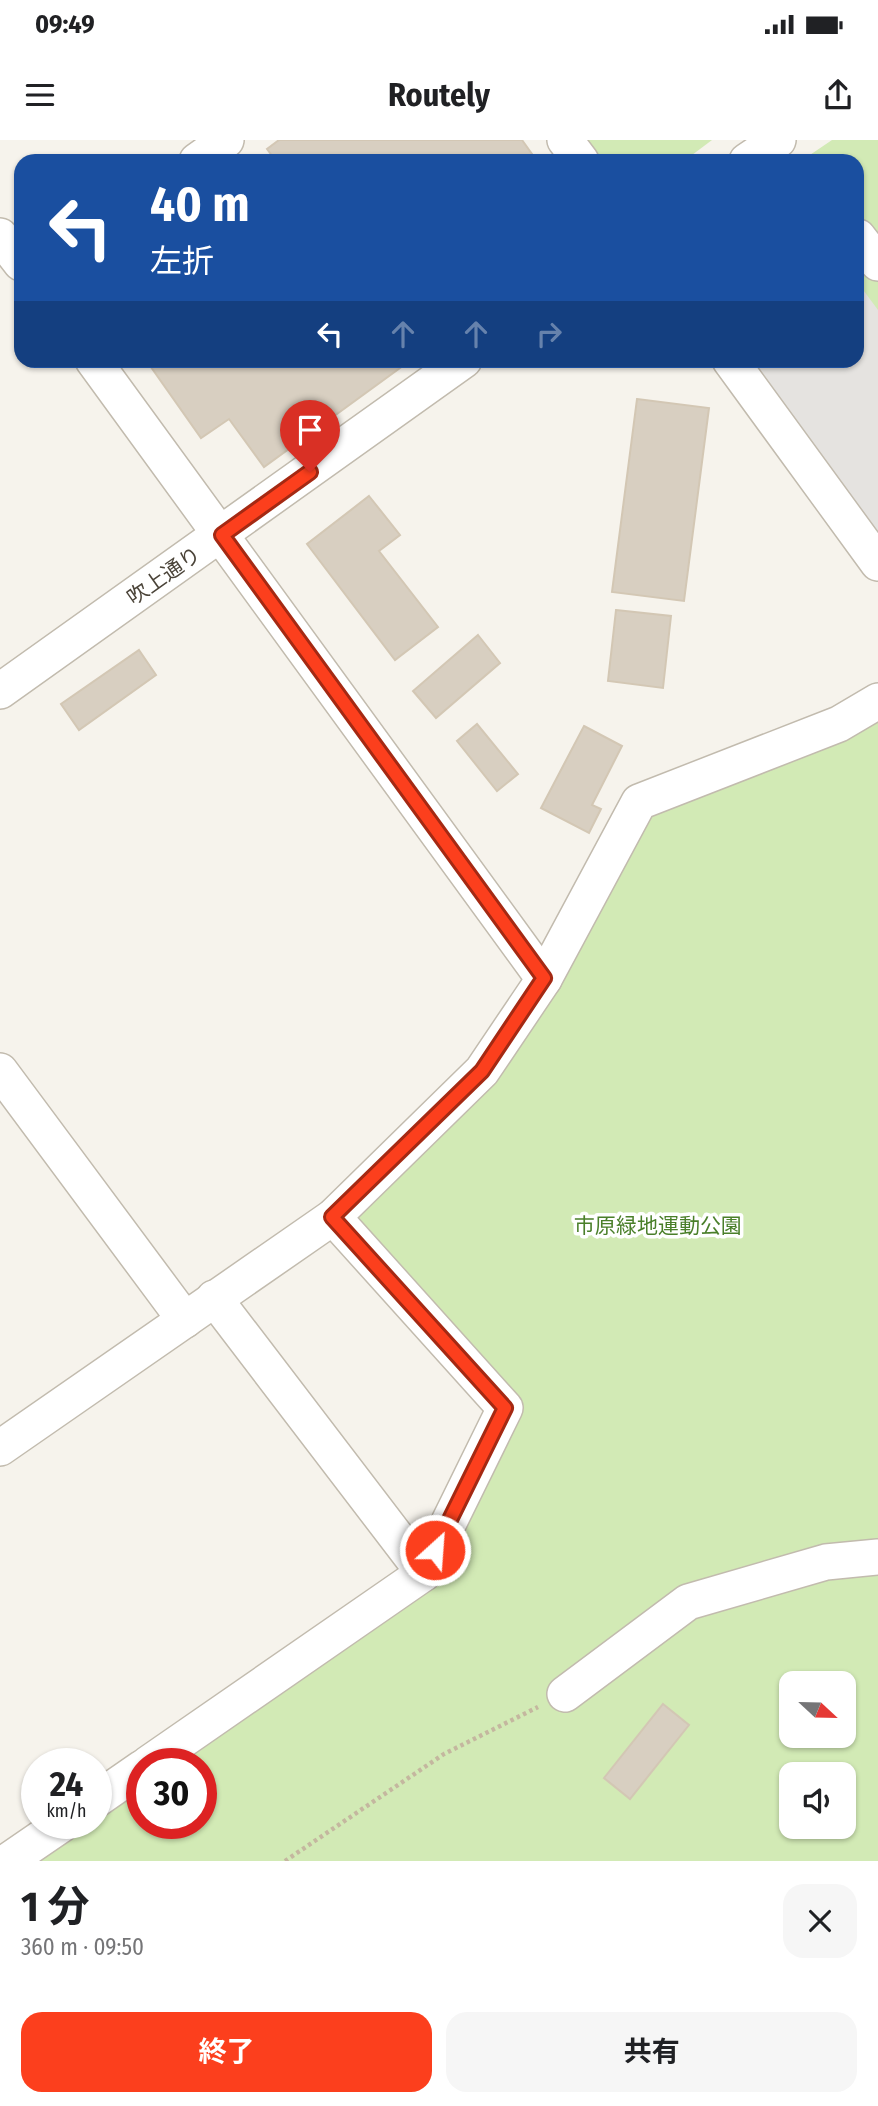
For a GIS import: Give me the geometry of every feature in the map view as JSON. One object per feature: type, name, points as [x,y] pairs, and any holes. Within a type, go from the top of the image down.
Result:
[{"type":"street","points":[[207,154],[226,140]]},
{"type":"street","points":[[565,140],[576,154]]},
{"type":"street","points":[[758,154],[780,140],[793,154]]},
{"type":"street","points":[[0,236],[14,254]]},
{"type":"street","points":[[864,245],[878,263]]},
{"type":"street","points":[[99,368],[544,978]]},
{"type":"street","name":"吹上通り","points":[[0,691],[453,368]]},
{"type":"street","points":[[736,368],[878,562]]},
{"type":"street","points":[[0,1448],[332,1217],[482,1071],[544,978],[639,802],[839,724],[878,701]]},
{"type":"street","points":[[0,1071],[185,1320]]},
{"type":"street","points":[[171,1748],[424,1573],[505,1408],[332,1217]]},
{"type":"street","points":[[214,1298],[424,1573]]},
{"type":"street","points":[[565,1694],[688,1602],[826,1562],[878,1557]]},
{"type":"street","points":[[8,1861],[40,1839]]},
{"type":"path","points":[[285,1861],[444,1754],[565,1694]]},
{"type":"green space","points":[[586,140],[712,140],[693,154],[597,154]]},
{"type":"green space","points":[[832,140],[878,140],[878,544],[859,368],[864,368],[864,154],[811,154]]},
{"type":"green space","name":"市原緑地運動公園","points":[[878,718],[878,1861],[33,1861],[66,1839],[112,1839],[112,1806],[126,1797],[126,1839],[217,1839],[217,1748],[196,1748],[435,1583],[522,1405],[353,1218],[493,1080],[649,814]]},
{"type":"shaded area","points":[[864,291],[878,310],[878,549],[749,368],[864,368]]},
{"type":"building","points":[[279,140],[522,140],[532,154],[271,154],[267,149]]},
{"type":"building","points":[[152,368],[400,368],[264,467],[229,419],[201,438]]},
{"type":"building","points":[[637,399],[709,408],[684,601],[612,592]]},
{"type":"building","points":[[369,496],[400,535],[379,551],[438,627],[395,660],[307,544]]},
{"type":"building","points":[[616,610],[671,616],[663,688],[608,681]]},
{"type":"building","points":[[478,635],[500,663],[436,718],[413,691]]},
{"type":"building","points":[[139,650],[156,675],[79,730],[61,704]]},
{"type":"building","points":[[477,724],[518,774],[497,791],[457,741]]},
{"type":"building","points":[[584,726],[622,746],[592,805],[601,809],[589,833],[541,808]]},
{"type":"building","points":[[663,1704],[689,1725],[630,1799],[604,1778]]},
{"type":"route","points":[[310,472],[222,535],[544,978],[482,1071],[332,1217],[505,1408],[435,1550]]}]
